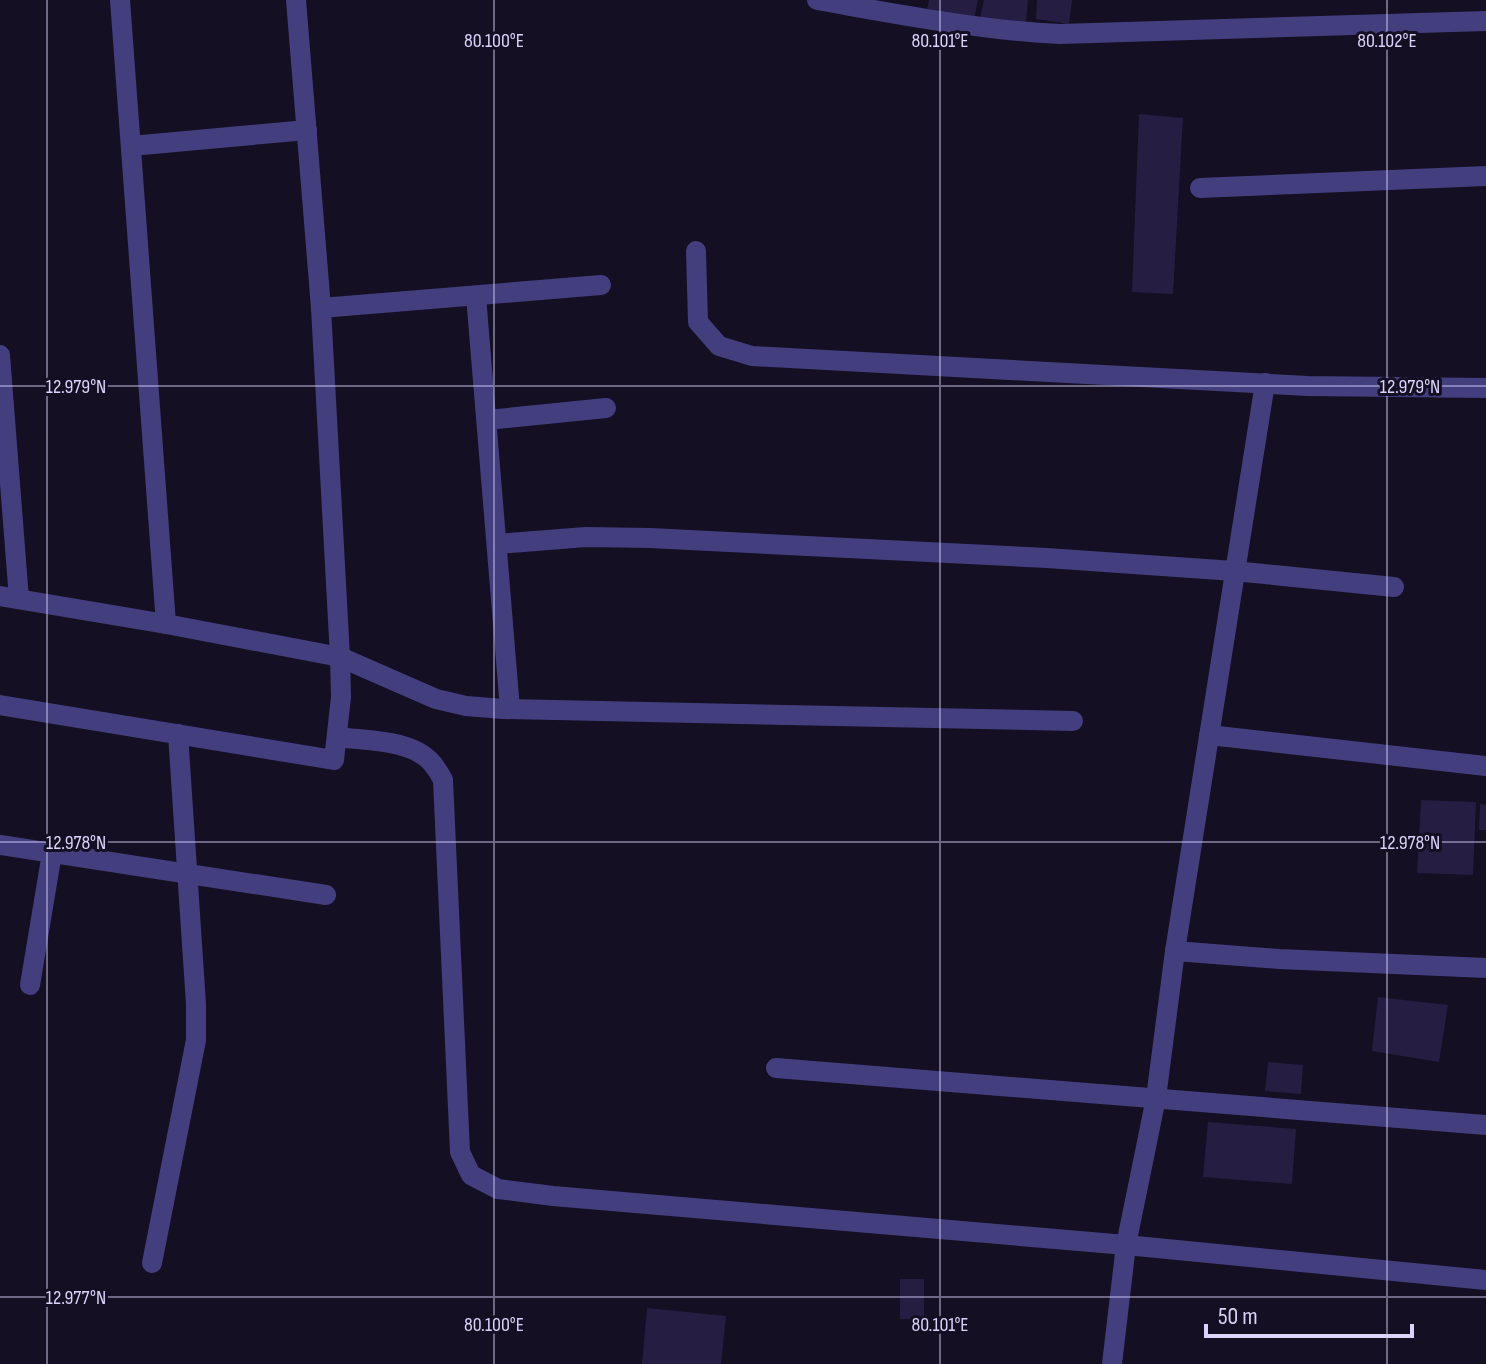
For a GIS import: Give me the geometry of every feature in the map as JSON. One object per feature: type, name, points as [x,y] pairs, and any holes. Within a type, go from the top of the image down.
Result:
[{"type":"street","points":[[120,0],[166,624]]},
{"type":"street","points":[[0,705],[334,760],[341,697],[340,657],[321,308],[296,0]]},
{"type":"street","points":[[817,0],[917,18],[1060,34],[1486,21]]},
{"type":"street","points":[[131,146],[307,130]]},
{"type":"street","points":[[1200,188],[1486,176]]},
{"type":"street","points":[[696,251],[698,322],[719,346],[752,356],[1307,386],[1486,388]]},
{"type":"street","points":[[321,308],[601,285]]},
{"type":"street","points":[[476,296],[510,709]]},
{"type":"street","points":[[0,355],[10,598],[340,657],[436,699],[466,706],[1073,721]]},
{"type":"street","points":[[1112,1364],[1126,1245],[1156,1098],[1175,951],[1265,383]]},
{"type":"street","points":[[487,420],[606,408]]},
{"type":"street","points":[[497,544],[623,537],[1047,558],[1234,571],[1394,587]]},
{"type":"street","points":[[152,1263],[196,1040],[178,734]]},
{"type":"street","points":[[1209,735],[1486,766]]},
{"type":"street","points":[[338,737],[387,743],[412,750],[431,762],[443,780],[460,1152],[471,1175],[498,1189],[1486,1280]]},
{"type":"street","points":[[0,845],[326,895]]},
{"type":"street","points":[[30,985],[52,853]]},
{"type":"street","points":[[1175,951],[1486,968]]},
{"type":"street","points":[[776,1068],[1486,1125]]},
{"type":"building","points":[[929,0],[978,0],[973,24],[927,9]]},
{"type":"building","points":[[984,0],[1028,0],[1026,22],[980,18]]},
{"type":"building","points":[[1037,0],[1072,0],[1069,24],[1036,19]]},
{"type":"building","points":[[1139,114],[1183,118],[1173,294],[1132,292]]},
{"type":"building","points":[[1421,800],[1476,802],[1473,875],[1417,873]]},
{"type":"building","points":[[1480,804],[1486,805],[1486,830],[1479,830]]},
{"type":"building","points":[[1378,997],[1448,1005],[1439,1062],[1372,1051]]},
{"type":"building","points":[[1268,1062],[1303,1065],[1301,1094],[1265,1091]]},
{"type":"building","points":[[1208,1122],[1296,1129],[1292,1184],[1203,1177]]},
{"type":"building","points":[[900,1279],[924,1279],[924,1319],[900,1319]]},
{"type":"building","points":[[647,1308],[726,1316],[721,1364],[642,1364]]}]
